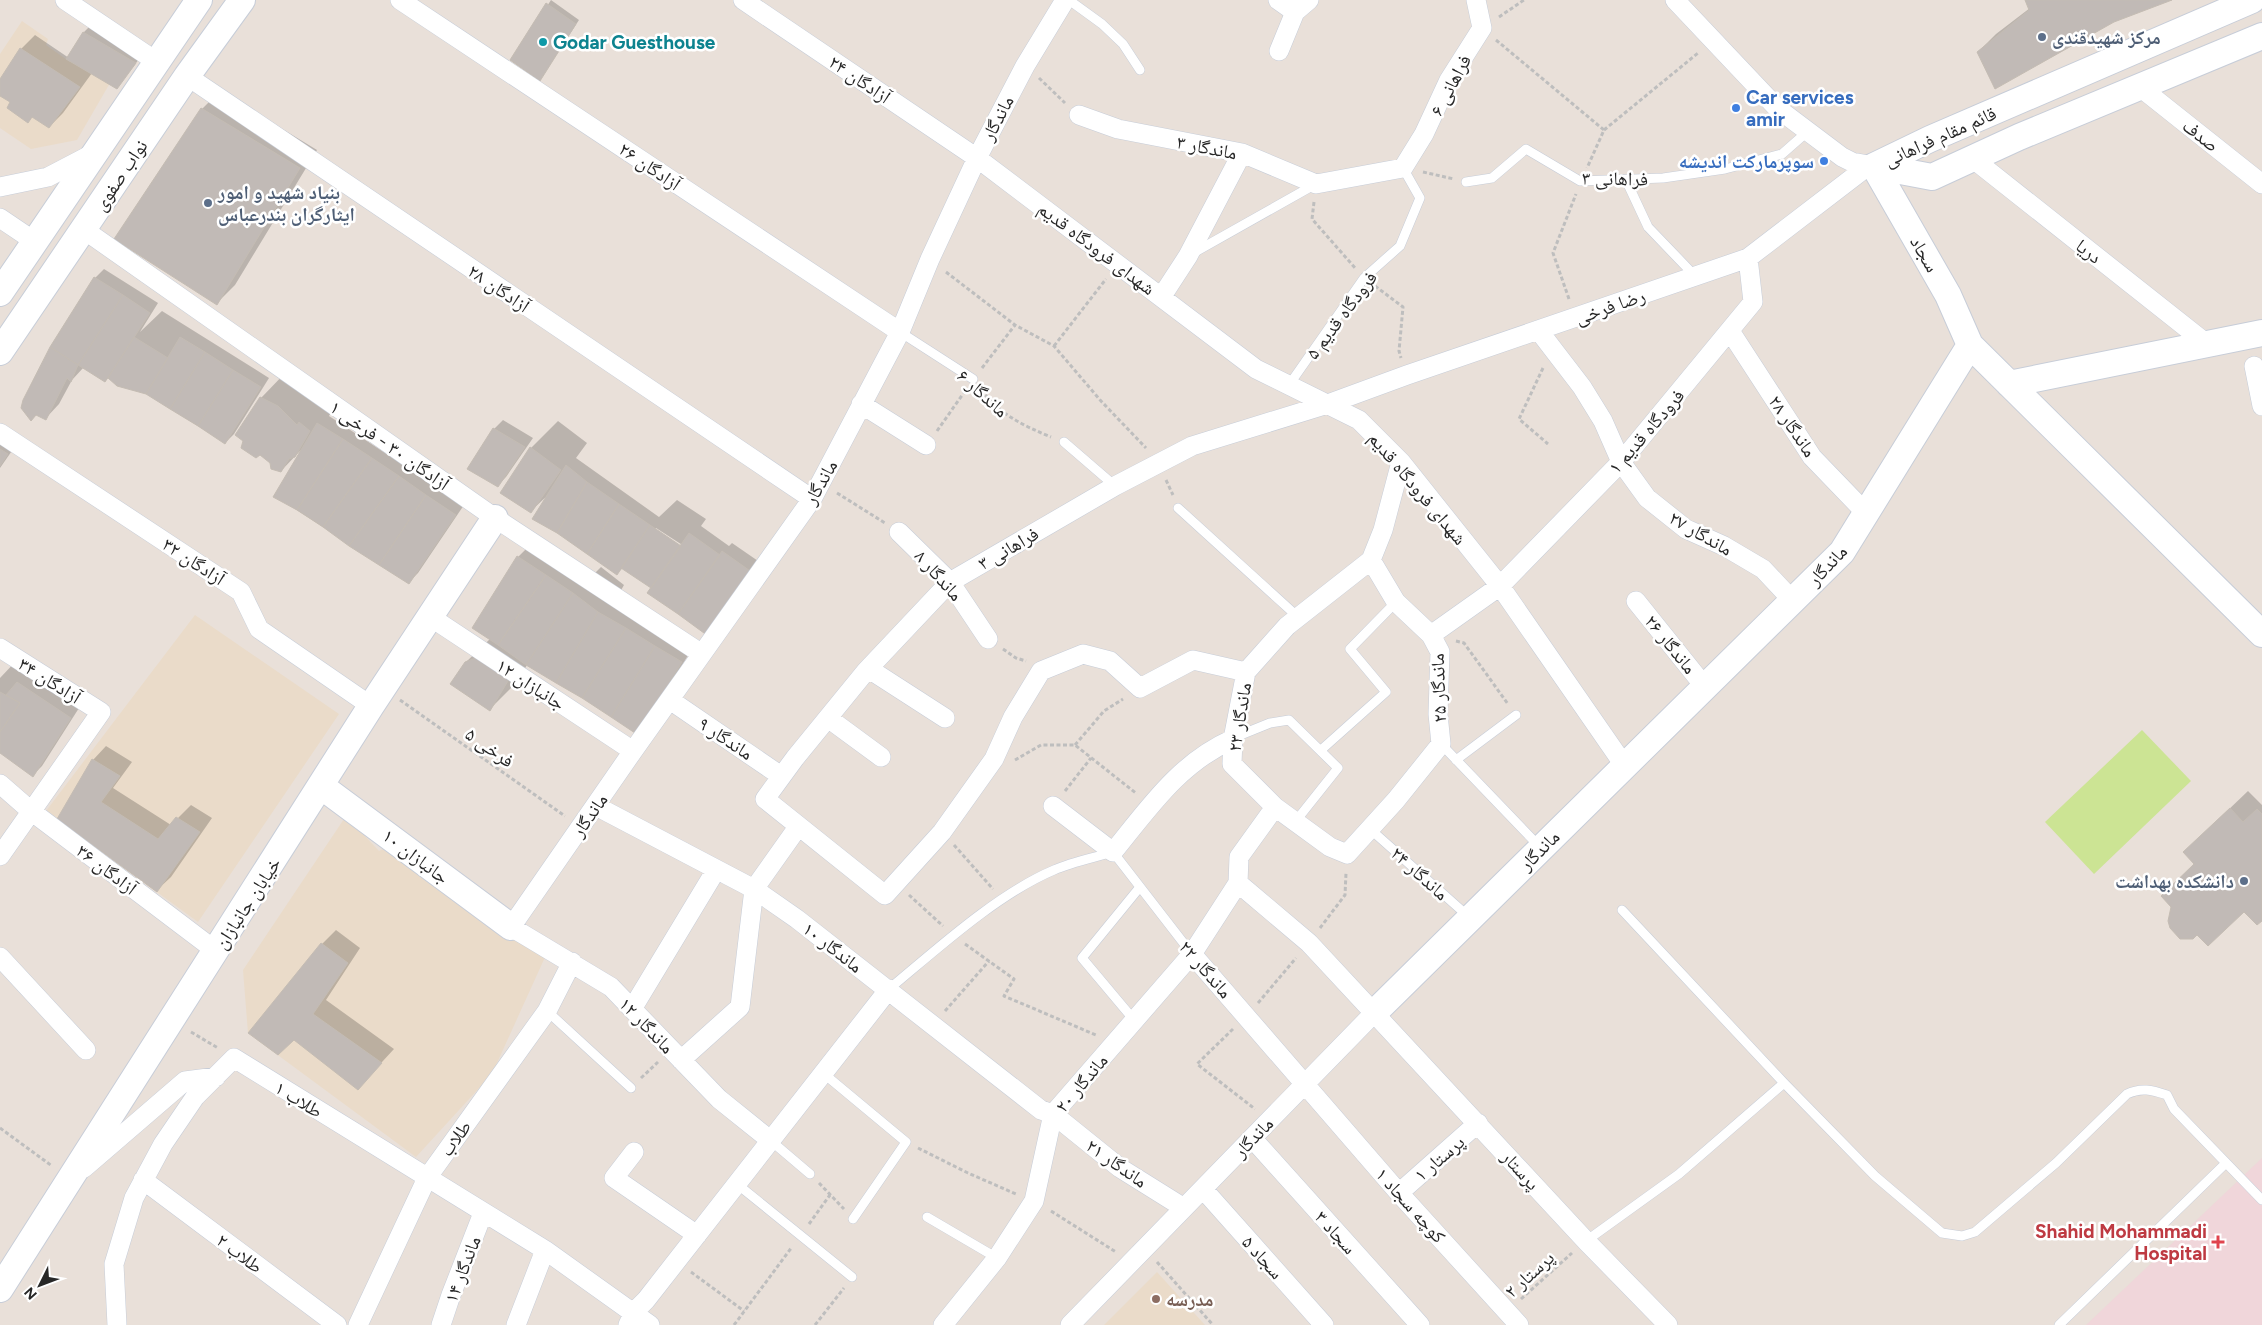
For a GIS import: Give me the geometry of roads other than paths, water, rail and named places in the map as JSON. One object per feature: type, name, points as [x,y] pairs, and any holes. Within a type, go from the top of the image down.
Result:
[{"type":"street","points":[[65,0],[157,62]]},
{"type":"street","name":"نواب صفوی","points":[[0,293],[199,0]]},
{"type":"street","name":"نواب صفوی","points":[[0,352],[187,76],[242,0]]},
{"type":"street","name":"آزادگان ۲۶","points":[[400,0],[900,332]]},
{"type":"street","name":"آزادگان ۲۴","points":[[743,0],[977,158]]},
{"type":"street","name":"ماندگار","points":[[511,927],[817,491],[900,332],[930,259],[977,158],[1025,66],[1067,0]]},
{"type":"street","points":[[1278,0],[1302,6],[1279,51]]},
{"type":"street","name":"فراهانی ۶","points":[[1403,168],[1424,134],[1449,80],[1482,28],[1476,0]]},
{"type":"street","points":[[1675,0],[1777,108],[1842,157],[1852,162],[1871,166]]},
{"type":"street","name":"قائم مقام فراهانی","points":[[1871,166],[2252,0]]},
{"type":"street","name":"قائم مقام فراهانی","points":[[1871,166],[1932,177],[1972,158],[2262,36]]},
{"type":"street","name":"آزادگان ۲۸","points":[[187,76],[817,491]]},
{"type":"street","name":"صدف","points":[[2140,87],[2262,184]]},
{"type":"street","name":"ماندگار ۳","points":[[1079,115],[1118,129],[1242,153],[1316,184]]},
{"type":"street","points":[[0,187],[48,178],[95,152]]},
{"type":"street","points":[[1162,296],[1188,256],[1242,153]]},
{"type":"street","name":"شهدای فرودگاه قدیم","points":[[977,158],[1256,368],[1359,420],[1400,462],[1500,586],[1624,765]]},
{"type":"street","name":"دریا","points":[[1972,158],[2207,344]]},
{"type":"street","name":"رضا فرخی","points":[[1328,404],[1748,258],[1871,166]]},
{"type":"street","name":"سجاد","points":[[1871,166],[1948,295],[1970,345]]},
{"type":"street","points":[[1316,184],[1403,168]]},
{"type":"street","points":[[0,218],[34,242]]},
{"type":"street","name":"آزادگان ۳۰ - فرخی ۱","points":[[83,229],[495,518],[702,654]]},
{"type":"street","name":"فرودگاه قدیم ۱","points":[[1431,635],[1500,586],[1621,462],[1753,302],[1748,258]]},
{"type":"street","name":"ماندگار ۲۷","points":[[1539,331],[1582,387],[1603,421],[1621,462],[1647,498],[1686,529],[1724,546],[1763,569],[1793,601]]},
{"type":"street","name":"ماندگار ۲۸","points":[[1730,332],[1812,456],[1866,513]]},
{"type":"street","points":[[2009,384],[2262,333]]},
{"type":"street","points":[[1970,345],[2262,634]]},
{"type":"street","name":"ماندگار","points":[[1070,1325],[1374,1013],[1842,552],[1970,345]]},
{"type":"street","points":[[2254,366],[2262,406]]},
{"type":"street","points":[[861,404],[926,445]]},
{"type":"street","name":"فراهانی ۳","points":[[798,826],[765,799],[781,776],[869,669],[950,582],[1115,486],[1192,446],[1328,404]]},
{"type":"street","name":"آزادگان ۳۲","points":[[0,433],[241,592],[259,629],[377,697]]},
{"type":"street","points":[[1246,672],[1287,626],[1370,560],[1383,530],[1400,462]]},
{"type":"street","name":"خیابان جانبازان","points":[[0,1289],[429,616],[495,518]]},
{"type":"street","name":"ماندگار ۸","points":[[899,532],[950,582],[988,639]]},
{"type":"street","name":"ماندگار ۲۵","points":[[1370,560],[1396,602],[1431,635],[1440,652],[1438,714],[1441,744]]},
{"type":"street","name":"ماندگار ۲۶","points":[[1636,601],[1705,687]]},
{"type":"street","name":"جانبازان ۱۲","points":[[429,616],[633,751]]},
{"type":"street","name":"آزادگان ۳۴","points":[[0,648],[101,712],[31,811]]},
{"type":"street","name":"ماندگار ۲۳","points":[[798,826],[884,895],[942,832],[994,759],[1013,717],[1041,671],[1083,654],[1110,661],[1140,688],[1193,660],[1246,672],[1233,739],[1232,764],[1275,807],[1330,848],[1347,854],[1370,829]]},
{"type":"street","points":[[869,669],[945,718]]},
{"type":"street","name":"ماندگار ۹","points":[[670,700],[781,776]]},
{"type":"street","points":[[828,718],[881,757]]},
{"type":"street","points":[[1053,806],[1113,852],[1171,781],[1213,747],[1233,739]]},
{"type":"street","points":[[1370,829],[1441,744]]},
{"type":"street","name":"آزادگان ۳۶","points":[[0,784],[31,811],[216,951]]},
{"type":"street","name":"جانبازان ۱۰","points":[[321,786],[511,927]]},
{"type":"street","name":"ماندگار ۱۰","points":[[596,806],[754,889],[797,918],[1041,1110],[1053,1114]]},
{"type":"street","points":[[1275,807],[1239,857],[1238,883],[1309,943],[1374,1013]]},
{"type":"street","points":[[0,856],[31,811]]},
{"type":"street","points":[[676,1054],[740,1007],[754,889],[798,826]]},
{"type":"street","points":[[632,1008],[716,870]]},
{"type":"street","name":"ماندگار ۲۰","points":[[943,1325],[996,1258],[1034,1201],[1053,1114],[1192,954],[1238,883]]},
{"type":"street","name":"ماندگار ۱۲","points":[[511,927],[611,987],[719,1099],[770,1140]]},
{"type":"street","name":"ماندگار ۲۲","points":[[1192,954],[1304,1084]]},
{"type":"street","points":[[0,957],[86,1050]]},
{"type":"street","name":"طلاب","points":[[358,1325],[426,1178],[546,1011],[572,962]]},
{"type":"street","points":[[631,1318],[889,990]]},
{"type":"street","name":"پرستار","points":[[1374,1013],[1586,1241],[1668,1325]]},
{"type":"street","name":"طلاب ۱","points":[[216,1077],[234,1058],[426,1178],[546,1250],[631,1318],[650,1325]]},
{"type":"street","points":[[70,1180],[186,1081],[216,1077]]},
{"type":"street","points":[[117,1325],[114,1264],[134,1198],[163,1144],[195,1097],[216,1077]]},
{"type":"street","name":"کوچه سجاد ۱","points":[[1304,1084],[1399,1193],[1513,1318]]},
{"type":"street","name":"ماندگار ۲۱","points":[[1053,1114],[1120,1168],[1184,1208]]},
{"type":"street","name":"پرستار ۱","points":[[1399,1193],[1478,1123]]},
{"type":"street","name":"سجاد ۳","points":[[1252,1138],[1420,1325]]},
{"type":"street","points":[[634,1152],[614,1178],[696,1236]]},
{"type":"street","name":"طلاب ۲","points":[[143,1180],[337,1325]]},
{"type":"street","name":"سجاد ۵","points":[[1203,1189],[1324,1325]]},
{"type":"street","name":"ماندگار ۱۴","points":[[441,1325],[483,1213]]},
{"type":"street","points":[[516,1325],[546,1250]]},
{"type":"lane","points":[[1067,0],[1102,24],[1123,44],[1140,70]]},
{"type":"lane","name":"فراهانی ۳","points":[[1466,182],[1492,178],[1526,149],[1580,181],[1663,178],[1726,169],[1782,154],[1807,132]]},
{"type":"lane","name":"فرودگاه قدیم ۵","points":[[1289,385],[1364,278],[1400,246],[1420,198],[1403,168]]},
{"type":"lane","points":[[1626,180],[1648,227],[1696,276]]},
{"type":"lane","points":[[1188,256],[1316,184]]},
{"type":"lane","name":"ماندگار ۶","points":[[900,332],[973,379]]},
{"type":"lane","points":[[1064,442],[1115,486]]},
{"type":"lane","points":[[1178,508],[1298,617]]},
{"type":"lane","points":[[1321,750],[1386,692],[1350,649],[1396,602]]},
{"type":"lane","points":[[1456,760],[1516,715]]},
{"type":"lane","points":[[1233,739],[1270,723],[1289,720],[1338,768],[1294,823]]},
{"type":"lane","name":"ماندگار ۲۵","points":[[1441,744],[1541,848]]},
{"type":"lane","name":"ماندگار ۲۴","points":[[1370,829],[1470,918]]},
{"type":"lane","points":[[889,990],[953,936],[1003,900],[1054,870],[1113,852]]},
{"type":"lane","name":"ماندگار ۲۲","points":[[1113,852],[1192,954]]},
{"type":"lane","points":[[1134,1020],[1082,958],[1140,887]]},
{"type":"lane","points":[[1622,910],[1784,1083],[1875,1176],[1942,1233],[1962,1236],[1975,1232],[2056,1163],[2127,1094],[2136,1089],[2152,1090],[2167,1095],[2174,1108],[2262,1200]]},
{"type":"lane","points":[[546,1011],[631,1088]]},
{"type":"lane","points":[[823,1073],[906,1142],[853,1219]]},
{"type":"lane","points":[[1586,1241],[1679,1174],[1784,1083]]},
{"type":"lane","points":[[770,1140],[810,1174]]},
{"type":"lane","points":[[2059,1325],[2226,1163]]},
{"type":"lane","points":[[737,1184],[852,1277]]},
{"type":"lane","points":[[927,1216],[996,1258]]},
{"type":"place","name":"مرکز شهیدقندی","points":[[2042,37]]},
{"type":"place","name":"Godar Guesthouse","points":[[543,42]]},
{"type":"place","name":"Car services amir","points":[[1736,108]]},
{"type":"place","name":"سوپرمارکت اندیشه","points":[[1824,161]]},
{"type":"place","name":"بنیاد شهید و امور ایثارگران بندرعباس","points":[[208,203]]},
{"type":"place","name":"دانشکده بهداشت","points":[[2244,881]]},
{"type":"place","name":"Shahid Mohammadi Hospital","points":[[2218,1242]]},
{"type":"place","name":"مدرسه","points":[[1156,1299]]}]
